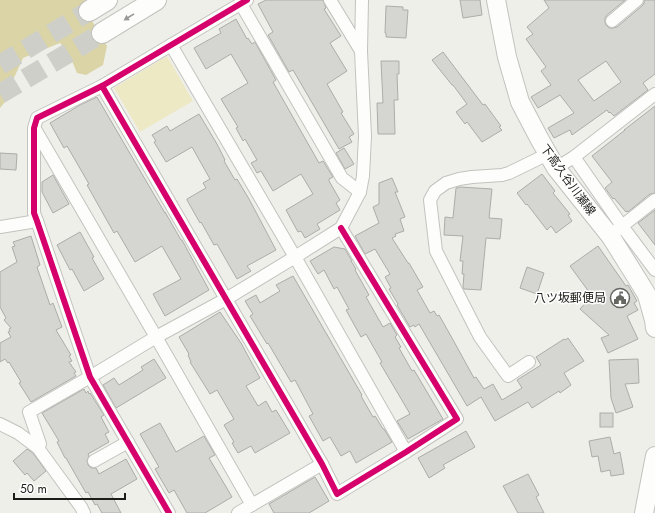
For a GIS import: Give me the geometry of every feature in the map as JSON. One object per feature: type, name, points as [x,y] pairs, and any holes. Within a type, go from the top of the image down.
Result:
[{"type":"main road","points":[[89,11],[108,0]]},
{"type":"main road","points":[[102,33],[156,0]]},
{"type":"main road","name":"下高久谷川瀬線","points":[[496,0],[507,57],[520,102],[552,161],[616,231],[651,297],[655,328]]},
{"type":"main road","points":[[644,513],[655,456]]},
{"type":"street","points":[[330,0],[361,51]]},
{"type":"street","points":[[38,448],[40,444],[29,412],[156,337],[226,299],[296,258],[341,228],[360,192],[363,176],[365,136],[361,51],[362,0]]},
{"type":"street","points":[[612,21],[637,0]]},
{"type":"street","points":[[165,512],[128,442],[90,377],[34,213],[34,128],[37,118],[102,86],[244,2],[342,178],[360,192]]},
{"type":"street","points":[[171,45],[296,258],[406,452]]},
{"type":"street","points":[[102,86],[322,464],[337,494],[457,419],[341,228]]},
{"type":"street","points":[[529,362],[508,376],[480,337],[436,251],[430,200],[435,192],[446,183],[466,178],[502,175],[552,161],[574,157],[655,94]]},
{"type":"street","points":[[34,128],[252,505]]},
{"type":"street","points":[[574,157],[616,231],[655,270]]},
{"type":"street","points":[[616,231],[655,200]]},
{"type":"street","points":[[0,226],[37,221]]},
{"type":"street","points":[[0,424],[18,433],[38,448],[84,513]]},
{"type":"street","points":[[94,460],[128,442]]},
{"type":"street","points":[[238,513],[322,464]]},
{"type":"shaded area","points":[[0,0],[86,0],[82,4],[107,46],[103,65],[86,75],[77,73],[70,56],[60,43],[23,58],[9,89],[9,97],[0,108]]},
{"type":"shaded area","points":[[167,56],[193,101],[140,132],[114,88]]},
{"type":"building","points":[[266,0],[323,0],[326,8],[324,9],[341,36],[330,43],[347,71],[327,84],[343,112],[341,113],[354,134],[349,137],[352,142],[339,149],[293,70],[289,72],[268,35],[273,32],[258,4]]},
{"type":"building","points":[[460,0],[480,0],[482,15],[463,18]]},
{"type":"building","points":[[544,0],[625,0],[605,18],[606,25],[609,28],[613,28],[617,27],[642,6],[644,0],[655,0],[655,74],[643,83],[648,90],[614,116],[607,110],[572,135],[570,130],[554,138],[548,128],[574,113],[560,95],[538,108],[531,97],[551,85],[541,71],[546,67],[526,39],[533,34],[527,27],[549,8]],"holes":[[[606,61],[621,82],[594,101],[578,80]]]},
{"type":"building","points":[[386,6],[403,7],[403,10],[408,10],[406,38],[386,37]]},
{"type":"building","points":[[236,19],[247,39],[248,38],[252,44],[255,42],[276,80],[273,82],[319,163],[323,161],[333,177],[329,179],[329,181],[340,200],[336,203],[340,210],[317,224],[320,229],[305,238],[301,231],[298,232],[286,210],[313,194],[301,174],[273,191],[261,171],[257,173],[251,163],[257,160],[245,139],[243,141],[236,128],[238,127],[221,99],[248,83],[231,54],[206,69],[194,48],[221,33],[219,29]]},
{"type":"building","points":[[443,52],[483,105],[485,104],[501,126],[499,127],[502,130],[482,142],[467,122],[465,124],[456,112],[467,104],[432,60]]},
{"type":"building","points":[[381,61],[399,61],[399,74],[397,74],[398,100],[394,100],[395,134],[378,134],[377,103],[383,103]]},
{"type":"building","points":[[97,97],[182,240],[209,290],[165,316],[153,294],[181,279],[162,246],[135,262],[117,231],[114,233],[87,185],[89,184],[67,146],[64,148],[50,123],[80,105]]},
{"type":"building","points":[[655,106],[655,193],[650,194],[626,212],[614,198],[613,199],[605,188],[612,182],[592,156]]},
{"type":"building","points":[[199,114],[217,144],[225,160],[224,161],[235,180],[237,179],[249,199],[276,250],[247,266],[251,271],[237,279],[217,244],[214,245],[187,200],[206,188],[203,183],[210,179],[192,147],[166,162],[154,142],[156,141],[152,135],[167,126],[170,131]]},
{"type":"building","points":[[344,148],[354,164],[345,169],[336,153]]},
{"type":"building","points":[[0,153],[17,154],[16,170],[0,169]]},
{"type":"building","points":[[542,174],[555,191],[553,193],[570,214],[568,215],[572,221],[556,233],[551,226],[547,230],[517,193]]},
{"type":"building","points":[[53,175],[69,204],[53,213],[42,192],[42,182]]},
{"type":"building","points":[[392,178],[398,192],[395,192],[405,217],[400,219],[404,231],[395,234],[396,236],[392,238],[423,287],[417,290],[430,313],[434,311],[437,316],[439,315],[474,378],[476,377],[484,389],[493,384],[502,400],[522,388],[517,380],[541,365],[536,357],[568,338],[584,361],[564,373],[571,385],[560,393],[559,391],[532,408],[528,402],[495,421],[481,397],[467,406],[419,324],[415,327],[414,325],[410,327],[397,305],[398,304],[389,289],[391,288],[385,277],[390,274],[375,249],[365,254],[355,236],[379,223],[373,207],[379,204],[379,183]]},
{"type":"building","points":[[456,188],[492,189],[489,218],[502,219],[500,239],[486,238],[481,290],[464,289],[463,287],[463,261],[460,261],[463,236],[444,235],[445,217],[453,218]]},
{"type":"building","points":[[655,210],[655,245],[638,223]]},
{"type":"building","points":[[80,232],[104,279],[84,291],[72,269],[70,270],[57,245]]},
{"type":"building","points":[[31,236],[40,265],[37,267],[50,305],[53,303],[62,327],[56,330],[71,355],[69,356],[72,361],[69,362],[76,372],[74,373],[76,376],[31,402],[19,383],[21,382],[9,362],[8,363],[5,359],[0,362],[0,343],[11,337],[8,332],[11,328],[4,320],[6,318],[0,307],[0,272],[17,262],[12,247],[15,246],[13,242]]},
{"type":"building","points":[[598,246],[626,286],[628,285],[637,301],[634,303],[638,310],[627,316],[638,339],[608,353],[601,338],[609,335],[580,309],[592,296],[570,266]]},
{"type":"building","points":[[334,247],[345,249],[369,295],[366,297],[383,327],[390,323],[397,335],[395,337],[401,347],[399,348],[443,419],[408,439],[397,421],[410,414],[380,363],[382,362],[366,334],[361,337],[346,310],[349,309],[337,287],[334,289],[324,270],[318,274],[310,261]]},
{"type":"building","points":[[527,267],[544,273],[537,294],[520,288]]},
{"type":"building","points":[[293,276],[362,395],[361,396],[373,417],[375,416],[392,442],[356,463],[350,451],[341,456],[330,437],[323,441],[309,416],[313,414],[295,380],[291,382],[250,316],[253,314],[245,301],[256,295],[260,303],[280,291],[276,285]]},
{"type":"building","points":[[220,312],[241,343],[260,378],[246,386],[258,406],[266,401],[272,412],[276,410],[290,433],[255,453],[251,446],[238,453],[232,443],[234,442],[224,425],[234,419],[217,390],[210,394],[190,362],[189,354],[179,337]]},
{"type":"building","points":[[154,359],[166,378],[116,408],[103,385],[114,378],[119,385],[143,370],[141,367]]},
{"type":"building","points":[[638,359],[639,383],[625,384],[633,407],[616,413],[611,398],[609,360]]},
{"type":"building","points":[[84,389],[86,393],[88,391],[89,394],[90,393],[104,415],[101,417],[109,432],[105,434],[109,442],[88,454],[88,465],[91,468],[96,468],[99,474],[126,459],[137,479],[111,494],[121,513],[102,513],[97,504],[95,505],[65,458],[57,442],[59,441],[42,413]]},
{"type":"building","points":[[600,413],[613,413],[613,427],[600,427]]},
{"type":"building","points":[[160,423],[176,452],[204,436],[215,455],[209,458],[232,497],[205,513],[187,513],[174,490],[169,493],[155,469],[159,467],[140,434]]},
{"type":"building","points":[[466,431],[475,447],[443,465],[445,468],[429,478],[418,458]]},
{"type":"building","points":[[610,437],[614,454],[620,452],[624,474],[611,476],[610,470],[601,472],[598,456],[592,457],[589,441]]},
{"type":"building","points":[[27,449],[33,453],[46,471],[34,481],[27,473],[25,475],[13,461]]},
{"type":"building","points":[[528,474],[539,495],[536,497],[544,513],[518,513],[503,486]]},
{"type":"building","points":[[315,477],[329,501],[309,513],[274,513],[269,504]]},
{"type":"tunnel","points":[[0,65],[89,11]]},
{"type":"tunnel","points":[[0,94],[102,33]]},
{"type":"cycle path","points":[[169,513],[90,377],[34,213],[34,128],[37,118],[102,86],[247,0]]},
{"type":"cycle path","points":[[102,86],[322,464],[337,494],[457,419],[341,228]]},
{"type":"place","name":"八ツ坂郵便局","points":[[620,298]]}]
